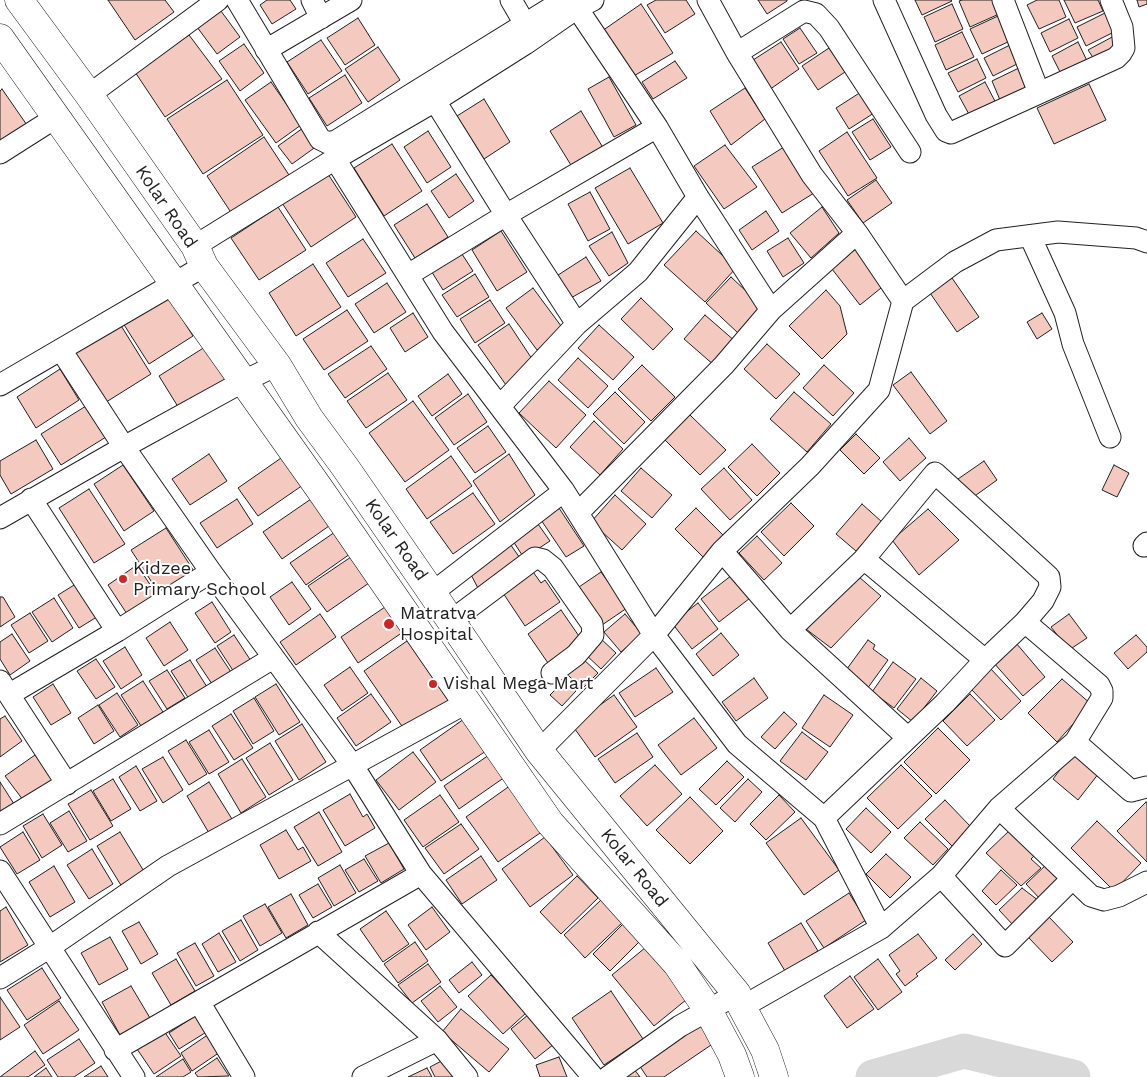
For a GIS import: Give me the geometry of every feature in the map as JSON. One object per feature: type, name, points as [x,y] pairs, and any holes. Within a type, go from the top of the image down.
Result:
[{"type":"main road","name":"Kolar Road","points":[[19,0],[89,95],[199,256],[277,365],[309,418],[452,621],[539,752],[740,1001],[765,1050],[774,1077]]},
{"type":"main road","name":"Kolar Road","points":[[0,38],[55,118],[244,381],[550,823],[677,964],[708,1010],[736,1066]]},
{"type":"main road","points":[[55,118],[89,95]]},
{"type":"street","points":[[89,95],[218,0]]},
{"type":"street","points":[[237,0],[320,140],[328,143],[336,141],[525,24],[578,3]]},
{"type":"street","points":[[266,50],[316,9],[351,0]]},
{"type":"street","points":[[510,0],[525,24]]},
{"type":"street","points":[[708,0],[737,53],[812,175],[857,233],[903,301]]},
{"type":"street","points":[[884,0],[936,115],[946,131],[951,133],[1116,58],[1124,48],[1122,27],[1111,0]]},
{"type":"street","points":[[1003,0],[1039,93]]},
{"type":"street","points":[[0,385],[174,284],[199,256],[335,159],[435,101],[525,44],[578,3]]},
{"type":"street","points":[[578,3],[698,197],[771,310]]},
{"type":"street","points":[[737,53],[804,11],[816,14],[829,28],[910,152]]},
{"type":"street","points":[[435,101],[577,324]]},
{"type":"street","points":[[0,153],[55,118]]},
{"type":"street","points":[[408,275],[656,127]]},
{"type":"street","points":[[335,159],[444,332],[564,491],[654,635],[737,744],[824,818],[881,928]]},
{"type":"street","points":[[500,406],[577,324],[638,272],[698,197]]},
{"type":"street","points":[[539,752],[654,635],[722,551],[810,466],[880,390],[903,301],[955,262],[996,240],[1058,232],[1136,238],[1147,242]]},
{"type":"street","points":[[578,513],[724,365],[771,310],[857,233]]},
{"type":"street","points":[[1030,236],[1065,313],[1073,344],[1110,437]]},
{"type":"street","points":[[61,350],[124,447],[211,572],[353,766],[421,874],[592,1077]]},
{"type":"street","points":[[0,518],[124,447],[277,365]]},
{"type":"street","points":[[790,630],[864,559],[935,474],[1049,576],[1050,587],[1043,601],[1025,622],[824,818]]},
{"type":"street","points":[[432,593],[564,491]]},
{"type":"street","points":[[31,499],[117,631]]},
{"type":"street","points":[[722,551],[790,630],[908,738]]},
{"type":"street","points":[[452,621],[535,558],[543,560],[553,568],[592,624],[592,635],[582,648],[576,655],[552,673]]},
{"type":"street","points":[[864,559],[985,660]]},
{"type":"street","points":[[67,784],[5,688],[117,631],[211,572]]},
{"type":"street","points":[[608,1077],[680,1026],[708,1010],[740,1001],[881,928],[941,876],[999,808],[1075,742],[1102,698],[1102,692],[1099,685],[1025,622]]},
{"type":"street","points":[[0,824],[273,658]]},
{"type":"street","points":[[0,978],[50,947],[168,866],[466,703]]},
{"type":"street","points":[[1075,742],[1131,790],[1147,787]]},
{"type":"street","points":[[999,808],[1091,896],[1104,900],[1118,896],[1147,882]]},
{"type":"street","points":[[0,871],[134,1077]]},
{"type":"street","points":[[115,1050],[421,874]]},
{"type":"street","points":[[941,876],[1005,946],[1072,879]]},
{"type":"street","points":[[318,932],[437,1040],[467,1077]]},
{"type":"street","points":[[199,1002],[244,1077]]},
{"type":"street","points":[[363,1077],[437,1040]]},
{"type":"building","points":[[108,0],[165,0],[174,12],[135,40]]},
{"type":"building","points":[[267,0],[290,0],[296,9],[272,24],[260,5]]},
{"type":"building","points":[[656,0],[686,0],[695,14],[665,33],[647,5]]},
{"type":"building","points":[[758,0],[787,0],[787,1],[767,14]]},
{"type":"building","points":[[915,0],[951,0],[952,1],[922,15]]},
{"type":"building","points":[[993,0],[999,14],[970,27],[959,1]]},
{"type":"building","points":[[1037,0],[1059,0],[1066,17],[1039,29],[1027,5]]},
{"type":"building","points":[[1064,0],[1098,0],[1103,11],[1075,23]]},
{"type":"building","points":[[1137,0],[1147,0],[1147,4],[1139,7]]},
{"type":"building","points":[[641,4],[673,53],[632,77],[602,31]]},
{"type":"building","points":[[952,4],[963,29],[935,42],[924,17]]},
{"type":"building","points":[[221,11],[240,37],[217,54],[197,27]]},
{"type":"building","points":[[1105,13],[1114,32],[1086,46],[1077,27]]},
{"type":"building","points":[[998,16],[1010,41],[982,54],[970,29]]},
{"type":"building","points":[[358,18],[375,45],[345,65],[327,38]]},
{"type":"building","points":[[1069,19],[1078,38],[1050,52],[1041,33]]},
{"type":"building","points":[[800,28],[817,53],[799,64],[783,39]]},
{"type":"building","points":[[962,32],[974,57],[946,70],[935,45]]},
{"type":"building","points":[[189,35],[222,79],[165,117],[135,72]]},
{"type":"building","points":[[1114,36],[1119,49],[1094,59],[1088,50]]},
{"type":"building","points":[[321,40],[342,71],[308,94],[287,62]]},
{"type":"building","points":[[781,42],[799,69],[769,90],[750,62]]},
{"type":"building","points":[[1078,42],[1089,65],[1063,78],[1052,56]]},
{"type":"building","points":[[244,44],[264,73],[240,91],[219,61]]},
{"type":"building","points":[[1012,44],[1021,62],[993,76],[984,58]]},
{"type":"building","points":[[378,47],[400,80],[368,102],[345,69]]},
{"type":"building","points":[[829,48],[845,72],[818,90],[802,66]]},
{"type":"building","points":[[977,59],[986,78],[958,92],[948,73]]},
{"type":"building","points":[[675,61],[687,78],[653,99],[642,82]]},
{"type":"building","points":[[1021,67],[1029,88],[1000,100],[992,81]]},
{"type":"building","points":[[345,75],[362,103],[327,126],[309,98]]},
{"type":"building","points":[[609,77],[636,125],[614,137],[588,89]]},
{"type":"building","points":[[227,80],[263,135],[203,174],[167,119]]},
{"type":"building","points":[[271,82],[301,125],[276,143],[245,100]]},
{"type":"building","points":[[985,82],[997,105],[971,118],[959,96]]},
{"type":"building","points":[[1089,84],[1106,120],[1054,144],[1037,108]]},
{"type":"building","points":[[745,88],[765,119],[731,145],[710,111]]},
{"type":"building","points":[[2,89],[29,128],[0,148],[0,91]]},
{"type":"building","points":[[861,92],[874,113],[849,129],[836,108]]},
{"type":"building","points":[[484,99],[510,142],[484,159],[457,116]]},
{"type":"building","points":[[581,111],[605,151],[574,170],[550,131]]},
{"type":"building","points":[[873,119],[891,147],[870,160],[852,132]]},
{"type":"building","points":[[303,128],[317,146],[292,164],[278,146]]},
{"type":"building","points":[[428,131],[451,167],[427,183],[404,147]]},
{"type":"building","points":[[847,132],[877,178],[848,196],[819,151]]},
{"type":"building","points":[[264,137],[289,175],[232,214],[207,176]]},
{"type":"building","points":[[392,144],[422,191],[384,216],[354,168]]},
{"type":"building","points":[[725,145],[757,187],[724,209],[694,166]]},
{"type":"building","points":[[784,147],[814,193],[782,213],[752,167]]},
{"type":"building","points":[[630,168],[663,223],[628,244],[595,188]]},
{"type":"building","points":[[328,174],[356,217],[311,247],[282,203]]},
{"type":"building","points":[[456,174],[474,201],[449,218],[431,191]]},
{"type":"building","points":[[876,180],[892,203],[863,223],[847,200]]},
{"type":"building","points":[[590,192],[610,229],[588,241],[568,204]]},
{"type":"building","points":[[427,204],[448,237],[415,258],[394,225]]},
{"type":"building","points":[[278,207],[306,250],[259,280],[231,238]]},
{"type":"building","points":[[822,207],[839,233],[811,258],[790,233]]},
{"type":"building","points":[[766,211],[779,231],[752,250],[739,230]]},
{"type":"building","points":[[501,231],[527,272],[497,291],[472,250]]},
{"type":"building","points":[[696,231],[736,268],[705,302],[664,265]]},
{"type":"building","points":[[612,232],[628,263],[609,276],[589,246]]},
{"type":"building","points":[[788,238],[804,263],[783,277],[767,251]]},
{"type":"building","points":[[363,239],[386,273],[348,297],[326,263]]},
{"type":"building","points":[[858,247],[886,284],[860,305],[832,269]]},
{"type":"building","points":[[460,251],[473,271],[443,290],[430,269]]},
{"type":"building","points":[[586,257],[601,281],[569,299],[555,277]]},
{"type":"building","points":[[313,264],[341,307],[296,336],[269,293]]},
{"type":"building","points":[[475,274],[489,297],[457,317],[442,295]]},
{"type":"building","points":[[731,277],[763,307],[738,333],[706,303]]},
{"type":"building","points":[[952,278],[979,317],[957,332],[930,293]]},
{"type":"building","points":[[387,283],[406,312],[374,333],[355,304]]},
{"type":"building","points":[[533,288],[564,330],[537,350],[506,308]]},
{"type":"building","points":[[826,290],[840,306],[847,334],[822,359],[789,326]]},
{"type":"building","points":[[165,292],[193,336],[149,364],[121,320]]},
{"type":"building","points":[[641,298],[673,329],[653,350],[621,319]]},
{"type":"building","points":[[490,300],[505,323],[475,343],[460,319]]},
{"type":"building","points":[[347,310],[368,341],[324,370],[303,339]]},
{"type":"building","points":[[413,313],[428,337],[405,352],[390,328]]},
{"type":"building","points":[[1042,313],[1052,329],[1037,339],[1027,322]]},
{"type":"building","points":[[705,315],[736,342],[715,366],[684,339]]},
{"type":"building","points":[[120,324],[151,374],[103,404],[72,354]]},
{"type":"building","points":[[509,324],[536,365],[506,385],[478,345]]},
{"type":"building","points":[[599,325],[634,357],[613,380],[578,348]]},
{"type":"building","points":[[767,344],[800,374],[776,399],[744,369]]},
{"type":"building","points":[[371,346],[387,369],[345,398],[328,374]]},
{"type":"building","points":[[205,347],[226,381],[180,410],[159,376]]},
{"type":"building","points":[[578,358],[608,386],[588,408],[558,380]]},
{"type":"building","points":[[642,365],[675,397],[651,421],[618,389]]},
{"type":"building","points":[[824,365],[854,393],[833,416],[803,388]]},
{"type":"building","points":[[60,369],[79,400],[36,428],[17,397]]},
{"type":"building","points":[[911,372],[947,421],[930,434],[893,385]]},
{"type":"building","points":[[388,373],[407,400],[366,428],[347,401]]},
{"type":"building","points":[[448,374],[462,394],[432,416],[418,396]]},
{"type":"building","points":[[549,381],[586,415],[556,448],[519,413]]},
{"type":"building","points":[[615,392],[645,422],[624,444],[593,414]]},
{"type":"building","points":[[794,392],[831,424],[807,452],[770,419]]},
{"type":"building","points":[[468,394],[487,422],[454,445],[435,418]]},
{"type":"building","points":[[413,401],[449,450],[405,482],[369,433]]},
{"type":"building","points":[[86,406],[106,437],[61,465],[41,434]]},
{"type":"building","points":[[690,415],[726,450],[700,475],[665,440]]},
{"type":"building","points":[[594,421],[623,449],[600,475],[570,447]]},
{"type":"building","points":[[488,426],[506,452],[475,473],[457,448]]},
{"type":"building","points":[[856,434],[880,458],[864,474],[840,450]]},
{"type":"building","points":[[909,438],[926,458],[900,481],[883,462]]},
{"type":"building","points":[[36,440],[53,469],[11,494],[0,475],[0,461]]},
{"type":"building","points":[[752,444],[780,473],[757,496],[728,467]]},
{"type":"building","points":[[209,454],[227,481],[190,505],[172,479]]},
{"type":"building","points":[[509,454],[535,495],[500,522],[473,481]]},
{"type":"building","points":[[284,456],[303,485],[258,516],[238,488]]},
{"type":"building","points":[[451,456],[472,486],[427,519],[406,489]]},
{"type":"building","points":[[984,461],[997,480],[972,498],[958,479]]},
{"type":"building","points":[[123,465],[154,511],[124,531],[94,484]]},
{"type":"building","points":[[1114,465],[1129,473],[1117,497],[1102,490]]},
{"type":"building","points":[[641,468],[672,495],[652,518],[621,491]]},
{"type":"building","points":[[724,468],[752,500],[730,520],[701,489]]},
{"type":"building","points":[[89,489],[125,544],[94,563],[59,508]]},
{"type":"building","points":[[473,493],[495,524],[453,554],[430,522]]},
{"type":"building","points":[[615,495],[646,524],[622,550],[591,522]]},
{"type":"building","points":[[237,499],[253,524],[217,548],[200,523]]},
{"type":"building","points":[[311,499],[329,526],[282,559],[263,532]]},
{"type":"building","points":[[791,503],[814,526],[784,556],[761,532]]},
{"type":"building","points":[[862,504],[882,522],[856,551],[836,534]]},
{"type":"building","points":[[557,505],[584,546],[566,557],[539,517]]},
{"type":"building","points":[[696,508],[728,540],[707,561],[675,529]]},
{"type":"building","points":[[928,509],[959,540],[919,575],[892,540]]},
{"type":"building","points":[[538,524],[550,541],[524,558],[513,541]]},
{"type":"building","points":[[166,528],[197,576],[162,598],[131,550]]},
{"type":"building","points":[[335,532],[350,554],[306,585],[290,563]]},
{"type":"building","points":[[757,536],[782,563],[764,580],[739,553]]},
{"type":"building","points":[[508,541],[522,561],[479,590],[469,571]]},
{"type":"building","points":[[351,557],[369,583],[327,612],[308,586]]},
{"type":"building","points":[[137,565],[159,598],[129,617],[108,585]]},
{"type":"building","points":[[531,569],[541,583],[545,580],[560,602],[525,626],[501,590]]},
{"type":"building","points":[[601,572],[627,608],[602,625],[576,589]]},
{"type":"building","points":[[736,572],[754,595],[719,622],[701,599]]},
{"type":"building","points":[[859,577],[881,596],[831,648],[802,626]]},
{"type":"building","points":[[79,582],[100,615],[79,628],[58,595]]},
{"type":"building","points":[[292,582],[311,609],[289,625],[270,597]]},
{"type":"building","points":[[0,597],[3,597],[15,617],[0,627]]},
{"type":"building","points":[[54,598],[73,628],[52,642],[32,612]]},
{"type":"building","points":[[212,602],[231,632],[215,643],[195,613]]},
{"type":"building","points":[[698,603],[718,629],[692,649],[672,623]]},
{"type":"building","points":[[385,607],[403,632],[358,663],[341,637]]},
{"type":"building","points":[[561,610],[581,639],[548,663],[528,634]]},
{"type":"building","points":[[30,613],[48,641],[29,653],[11,625]]},
{"type":"building","points":[[320,614],[336,637],[296,665],[280,642]]},
{"type":"building","points":[[625,614],[642,634],[621,652],[604,632]]},
{"type":"building","points":[[1069,614],[1087,638],[1069,650],[1051,627]]},
{"type":"building","points":[[170,622],[188,650],[164,666],[146,638]]},
{"type":"building","points":[[721,633],[739,655],[713,676],[696,654]]},
{"type":"building","points":[[12,634],[30,661],[10,675],[0,659],[0,642]]},
{"type":"building","points":[[234,635],[251,661],[234,672],[217,646]]},
{"type":"building","points":[[1136,635],[1147,647],[1147,652],[1128,669],[1114,653]]},
{"type":"building","points":[[599,637],[616,653],[601,669],[584,653]]},
{"type":"building","points":[[868,640],[875,645],[873,649],[888,660],[867,689],[844,673]]},
{"type":"building","points":[[407,641],[449,702],[406,732],[364,671]]},
{"type":"building","points":[[1016,643],[1045,677],[1023,696],[993,662]]},
{"type":"building","points":[[125,647],[142,675],[121,689],[103,661]]},
{"type":"building","points":[[215,648],[233,675],[214,687],[196,660]]},
{"type":"building","points":[[581,657],[598,673],[582,689],[566,673]]},
{"type":"building","points":[[96,659],[115,687],[96,699],[77,671]]},
{"type":"building","points":[[190,660],[207,687],[189,699],[171,671]]},
{"type":"building","points":[[893,662],[916,679],[894,708],[872,692]]},
{"type":"building","points":[[350,667],[368,693],[342,711],[324,685]]},
{"type":"building","points":[[656,668],[673,692],[635,717],[619,693]]},
{"type":"building","points":[[990,668],[1021,701],[1001,720],[970,688]]},
{"type":"building","points":[[167,670],[185,698],[167,709],[149,681]]},
{"type":"building","points":[[754,678],[768,698],[736,721],[722,702]]},
{"type":"building","points":[[921,678],[937,691],[913,722],[897,709]]},
{"type":"building","points":[[1062,679],[1091,704],[1057,742],[1028,713]]},
{"type":"building","points":[[565,680],[576,691],[562,706],[550,695]]},
{"type":"building","points":[[143,681],[163,712],[141,726],[121,695]]},
{"type":"building","points":[[53,684],[71,713],[51,725],[33,697]]},
{"type":"building","points":[[276,684],[300,722],[279,735],[255,697]]},
{"type":"building","points":[[117,693],[138,725],[120,737],[99,705]]},
{"type":"building","points":[[371,694],[391,722],[356,746],[337,718]]},
{"type":"building","points":[[970,694],[995,720],[967,746],[943,721]]},
{"type":"building","points":[[614,695],[637,727],[595,757],[572,725]]},
{"type":"building","points":[[824,695],[853,715],[830,747],[802,728]]},
{"type":"building","points":[[254,698],[274,731],[253,744],[233,711]]},
{"type":"building","points":[[98,705],[114,731],[94,744],[78,718]]},
{"type":"building","points":[[784,712],[797,724],[775,749],[761,737]]},
{"type":"building","points":[[231,714],[253,748],[234,760],[212,726]]},
{"type":"building","points":[[5,716],[22,741],[0,757],[0,719]]},
{"type":"building","points":[[694,718],[717,748],[681,775],[658,745]]},
{"type":"building","points":[[464,719],[486,751],[441,781],[420,750]]},
{"type":"building","points":[[302,724],[326,762],[299,780],[275,741]]},
{"type":"building","points":[[938,728],[970,760],[936,794],[904,762]]},
{"type":"building","points":[[209,730],[229,762],[209,774],[189,742]]},
{"type":"building","points":[[802,732],[828,752],[806,780],[780,761]]},
{"type":"building","points":[[637,733],[653,757],[615,783],[598,759]]},
{"type":"building","points":[[186,740],[207,774],[189,785],[168,751]]},
{"type":"building","points":[[270,743],[293,780],[269,795],[246,758]]},
{"type":"building","points":[[1075,750],[1099,773],[1078,800],[1053,779]]},
{"type":"building","points":[[413,752],[436,782],[399,810],[376,780]]},
{"type":"building","points":[[35,755],[53,779],[23,800],[5,776]]},
{"type":"building","points":[[489,755],[505,777],[459,809],[444,786]]},
{"type":"building","points":[[163,757],[183,790],[163,803],[142,769]]},
{"type":"building","points":[[242,759],[266,797],[241,813],[218,774]]},
{"type":"building","points":[[727,761],[744,777],[716,805],[699,789]]},
{"type":"building","points":[[655,765],[682,794],[647,826],[620,796]]},
{"type":"building","points":[[901,765],[932,796],[898,829],[867,798]]},
{"type":"building","points":[[136,766],[157,801],[140,811],[119,777]]},
{"type":"building","points":[[113,779],[131,809],[111,821],[93,791]]},
{"type":"building","points":[[748,779],[762,792],[735,822],[720,808]]},
{"type":"building","points":[[0,782],[16,807],[0,817]]},
{"type":"building","points":[[209,782],[232,819],[209,833],[187,796]]},
{"type":"building","points":[[511,785],[543,831],[498,862],[466,817]]},
{"type":"building","points":[[91,790],[113,826],[90,840],[68,804]]},
{"type":"building","points":[[350,794],[363,817],[367,814],[375,828],[345,846],[323,810]]},
{"type":"building","points":[[440,795],[459,822],[423,847],[404,820]]},
{"type":"building","points":[[779,795],[795,812],[766,840],[750,824]]},
{"type":"building","points":[[690,797],[723,831],[690,864],[656,830]]},
{"type":"building","points":[[945,800],[971,827],[952,846],[925,819]]},
{"type":"building","points":[[1147,803],[1147,862],[1117,831]]},
{"type":"building","points":[[866,808],[891,832],[871,853],[846,829]]},
{"type":"building","points":[[69,811],[87,841],[68,852],[50,823]]},
{"type":"building","points":[[319,812],[342,852],[318,866],[294,827]]},
{"type":"building","points":[[43,814],[62,845],[42,858],[23,826]]},
{"type":"building","points":[[801,818],[839,870],[804,895],[766,843]]},
{"type":"building","points":[[1097,821],[1141,863],[1114,891],[1071,848]]},
{"type":"building","points":[[920,822],[948,849],[933,865],[904,838]]},
{"type":"building","points":[[461,824],[479,849],[444,874],[425,848]]},
{"type":"building","points":[[286,830],[298,850],[303,847],[311,861],[279,879],[260,845]]},
{"type":"building","points":[[1010,830],[1035,855],[1031,859],[1041,868],[1021,886],[986,853]]},
{"type":"building","points":[[23,832],[40,860],[17,874],[0,847]]},
{"type":"building","points":[[120,832],[145,873],[122,887],[97,846]]},
{"type":"building","points":[[545,837],[573,875],[530,907],[502,869]]},
{"type":"building","points":[[389,843],[404,869],[381,883],[365,856]]},
{"type":"building","points":[[92,849],[113,884],[89,899],[67,865]]},
{"type":"building","points":[[886,854],[911,877],[890,898],[866,874]]},
{"type":"building","points":[[481,856],[497,880],[462,904],[446,880]]},
{"type":"building","points":[[364,859],[378,881],[359,892],[345,870]]},
{"type":"building","points":[[1048,863],[1063,878],[1041,900],[1026,884]]},
{"type":"building","points":[[340,865],[356,893],[334,906],[318,878]]},
{"type":"building","points":[[54,866],[75,902],[50,917],[29,882]]},
{"type":"building","points":[[1001,870],[1017,885],[996,905],[982,891]]},
{"type":"building","points":[[577,876],[598,898],[561,934],[540,912]]},
{"type":"building","points":[[318,884],[332,907],[313,918],[299,895]]},
{"type":"building","points":[[1022,888],[1039,901],[1014,926],[999,910]]},
{"type":"building","points":[[849,893],[866,920],[824,948],[806,921]]},
{"type":"building","points":[[291,894],[308,925],[286,938],[268,907]]},
{"type":"building","points":[[601,900],[623,922],[585,958],[564,935]]},
{"type":"building","points":[[265,904],[282,933],[260,946],[243,916]]},
{"type":"building","points":[[6,907],[28,945],[0,962],[0,911]]},
{"type":"building","points":[[432,907],[450,932],[426,950],[408,925]]},
{"type":"building","points":[[386,911],[409,944],[383,962],[360,929]]},
{"type":"building","points":[[1049,917],[1073,942],[1052,962],[1028,937]]},
{"type":"building","points":[[241,920],[258,950],[240,961],[222,931]]},
{"type":"building","points":[[626,921],[643,938],[610,971],[593,954]]},
{"type":"building","points":[[139,922],[158,954],[141,964],[122,931]]},
{"type":"building","points":[[801,923],[818,951],[785,971],[768,943]]},
{"type":"building","points":[[219,933],[236,962],[218,972],[202,944]]},
{"type":"building","points":[[918,934],[937,958],[916,974],[918,976],[905,986],[896,974],[900,971],[889,955]]},
{"type":"building","points":[[973,934],[982,944],[955,970],[945,960]]},
{"type":"building","points":[[110,937],[128,969],[99,985],[81,953]]},
{"type":"building","points":[[415,942],[428,961],[398,983],[384,964]]},
{"type":"building","points":[[195,943],[214,976],[196,986],[177,953]]},
{"type":"building","points":[[651,943],[692,995],[654,1026],[612,975]]},
{"type":"building","points":[[176,959],[195,991],[171,1005],[152,973]]},
{"type":"building","points":[[878,959],[902,992],[878,1010],[854,977]]},
{"type":"building","points":[[472,962],[482,975],[459,993],[449,980]]},
{"type":"building","points":[[428,964],[441,982],[412,1003],[398,985]]},
{"type":"building","points":[[42,968],[61,998],[27,1020],[7,990]]},
{"type":"building","points":[[491,975],[526,1013],[503,1034],[468,996]]},
{"type":"building","points":[[850,976],[874,1009],[847,1028],[824,996]]},
{"type":"building","points":[[131,986],[150,1018],[120,1035],[102,1002]]},
{"type":"building","points":[[440,986],[457,1007],[438,1022],[421,1001]]},
{"type":"building","points":[[611,991],[643,1039],[604,1065],[572,1018]]},
{"type":"building","points":[[0,997],[20,1027],[0,1040]]},
{"type":"building","points":[[59,1001],[79,1030],[43,1054],[24,1025]]},
{"type":"building","points":[[461,1009],[509,1049],[489,1072],[442,1032]]},
{"type":"building","points":[[534,1010],[558,1041],[535,1059],[511,1029]]},
{"type":"building","points":[[198,1014],[208,1031],[179,1049],[169,1033]]},
{"type":"building","points":[[698,1020],[714,1043],[664,1077],[647,1077],[637,1062]]},
{"type":"building","points":[[164,1031],[181,1056],[154,1074],[137,1049]]},
{"type":"building","points":[[209,1034],[220,1052],[192,1071],[181,1053]]},
{"type":"building","points":[[79,1039],[95,1063],[74,1077],[58,1077],[47,1060]]},
{"type":"building","points":[[35,1051],[45,1065],[28,1077],[0,1077]]},
{"type":"building","points":[[449,1057],[460,1077],[435,1077],[430,1067]]},
{"type":"building","points":[[559,1057],[567,1077],[540,1077],[536,1065]]},
{"type":"building","points":[[217,1058],[229,1076],[198,1077],[195,1073]]},
{"type":"building","points":[[183,1059],[191,1072],[183,1077],[156,1077]]},
{"type":"building","points":[[101,1066],[108,1077],[84,1077]]},
{"type":"building","points":[[46,1068],[52,1077],[34,1077]]},
{"type":"building","points":[[427,1068],[432,1077],[408,1077]]},
{"type":"building","points":[[634,1069],[640,1077],[622,1077]]},
{"type":"waterway","points":[[873,1077],[964,1051],[1073,1077]]},
{"type":"place","name":"Kidzee Primary School","points":[[123,579]]},
{"type":"place","name":"Matratva Hospital","points":[[389,624]]},
{"type":"place","name":"Vishal Mega Mart","points":[[433,684]]}]
